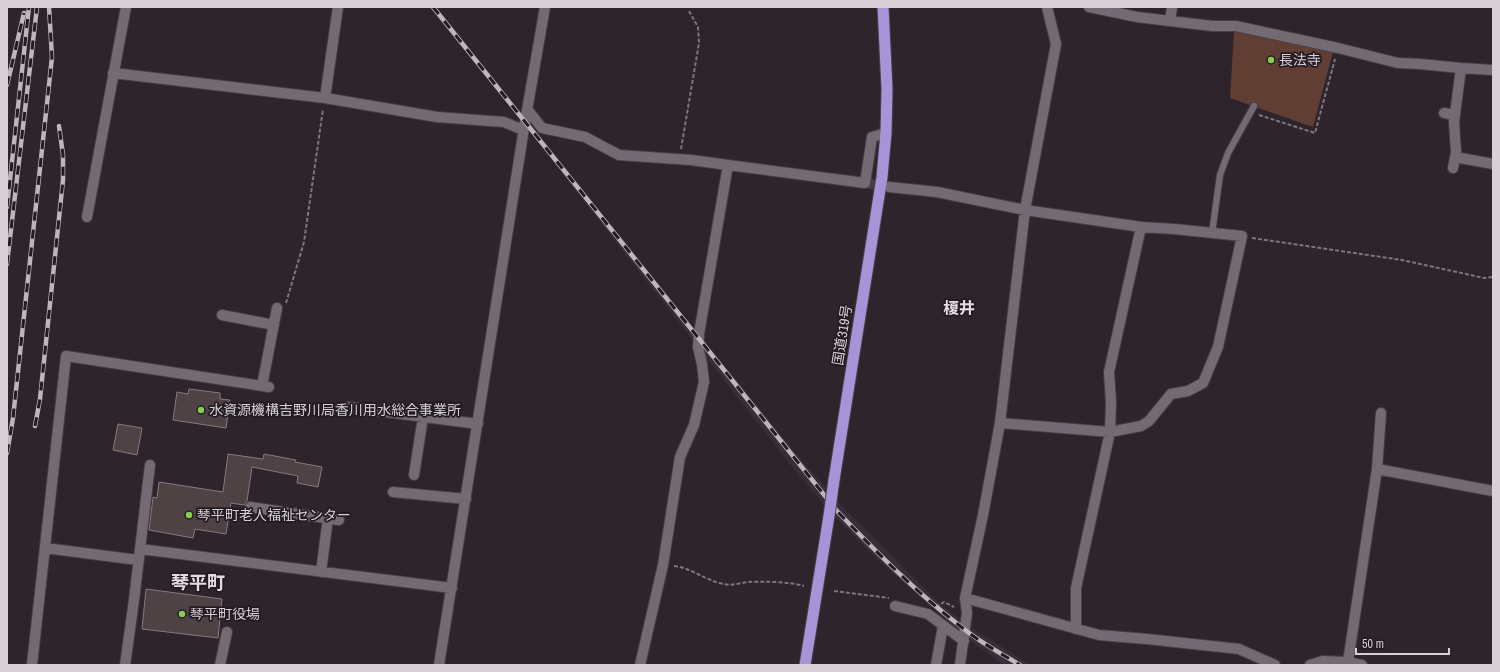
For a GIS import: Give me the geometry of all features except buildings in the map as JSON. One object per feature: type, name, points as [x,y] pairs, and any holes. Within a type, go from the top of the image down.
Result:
[{"type":"highway","name":"国道319号","points":[[805,665],[882,177],[886,133],[887,78],[883,7]]},
{"type":"street","points":[[87,216],[126,7]]},
{"type":"street","points":[[325,98],[338,7]]},
{"type":"street","points":[[439,665],[523,130],[545,7]]},
{"type":"street","points":[[960,665],[967,613],[965,598],[983,515],[1000,423],[1025,210],[1056,44],[1047,7]]},
{"type":"street","points":[[1089,7],[1137,17],[1212,26],[1236,26],[1338,48],[1398,63],[1493,70]]},
{"type":"street","points":[[1170,21],[1172,7]]},
{"type":"street","points":[[1453,168],[1455,157],[1455,115],[1461,68]]},
{"type":"street","points":[[113,73],[325,98],[437,117],[504,122],[523,130]]},
{"type":"street","points":[[527,109],[542,128],[585,137],[619,155],[679,159],[865,183],[872,137],[886,133]]},
{"type":"street","points":[[1444,113],[1455,115]]},
{"type":"street","points":[[1455,157],[1493,164]]},
{"type":"street","points":[[640,665],[663,565],[680,457],[694,425],[704,382],[698,347],[699,334],[728,165]]},
{"type":"street","points":[[888,187],[937,192],[1025,210],[1141,228],[1242,236],[1218,347],[1203,383],[1188,391],[1171,394],[1149,421],[1141,426],[1110,432],[1000,423]]},
{"type":"street","points":[[1076,629],[1076,588],[1110,432],[1112,402],[1109,372],[1141,228]]},
{"type":"street","points":[[32,665],[66,356],[266,386],[274,325],[281,309]]},
{"type":"street","points":[[222,316],[274,325]]},
{"type":"street","points":[[348,407],[478,424]]},
{"type":"street","points":[[1310,665],[1323,661],[1355,664],[1377,469],[1380,413]]},
{"type":"street","points":[[414,475],[423,417]]},
{"type":"street","points":[[125,665],[150,465]]},
{"type":"street","points":[[1377,469],[1493,491]]},
{"type":"street","points":[[393,492],[466,499]]},
{"type":"street","points":[[250,508],[339,520]]},
{"type":"street","points":[[321,572],[328,518]]},
{"type":"street","points":[[45,548],[139,554],[321,572],[452,588]]},
{"type":"street","points":[[965,598],[1099,635],[1239,649],[1275,665]]},
{"type":"street","points":[[895,606],[928,614],[964,642]]},
{"type":"street","points":[[936,665],[943,626]]},
{"type":"street","points":[[220,665],[227,632]]},
{"type":"lane","points":[[1212,233],[1220,175],[1228,153],[1252,109]]},
{"type":"path","points":[[679,159],[699,43],[698,27],[688,10]]},
{"type":"path","points":[[1252,109],[1315,133],[1338,48]]},
{"type":"path","points":[[281,309],[304,242],[325,98]]},
{"type":"path","points":[[1242,236],[1402,260],[1484,278],[1493,277]]},
{"type":"path","points":[[663,565],[679,566],[723,584],[734,585],[749,582],[804,586]]},
{"type":"shaded area","points":[[429,7],[437,7],[699,334],[804,463],[842,506],[940,604],[966,624],[1030,665],[1004,665],[965,637],[878,560],[833,515],[796,472],[529,131]]},
{"type":"shaded area","points":[[1234,31],[1333,52],[1313,127],[1230,98]]},
{"type":"tunnel","points":[[865,183],[889,187]]},
{"type":"railway","points":[[7,207],[29,7]]},
{"type":"railway","points":[[7,264],[37,7]]},
{"type":"railway","points":[[7,453],[13,418],[52,57],[49,7]]},
{"type":"railway","points":[[433,7],[837,511],[883,558],[930,602],[977,639],[1020,665]]},
{"type":"railway","points":[[7,85],[24,13]]},
{"type":"railway","points":[[35,426],[40,399],[63,180],[63,155],[59,126]]},
{"type":"place","name":"長法寺","points":[[1271,60]]},
{"type":"place","name":"水資源機構吉野川局香川用水総合事業所","points":[[201,410]]},
{"type":"place","name":"琴平町老人福祉センター","points":[[189,515]]},
{"type":"place","name":"琴平町役場","points":[[182,614]]},
{"type":"district","name":"榎井","points":[[959,308]]},
{"type":"district","name":"琴平町","points":[[198,583]]}]
